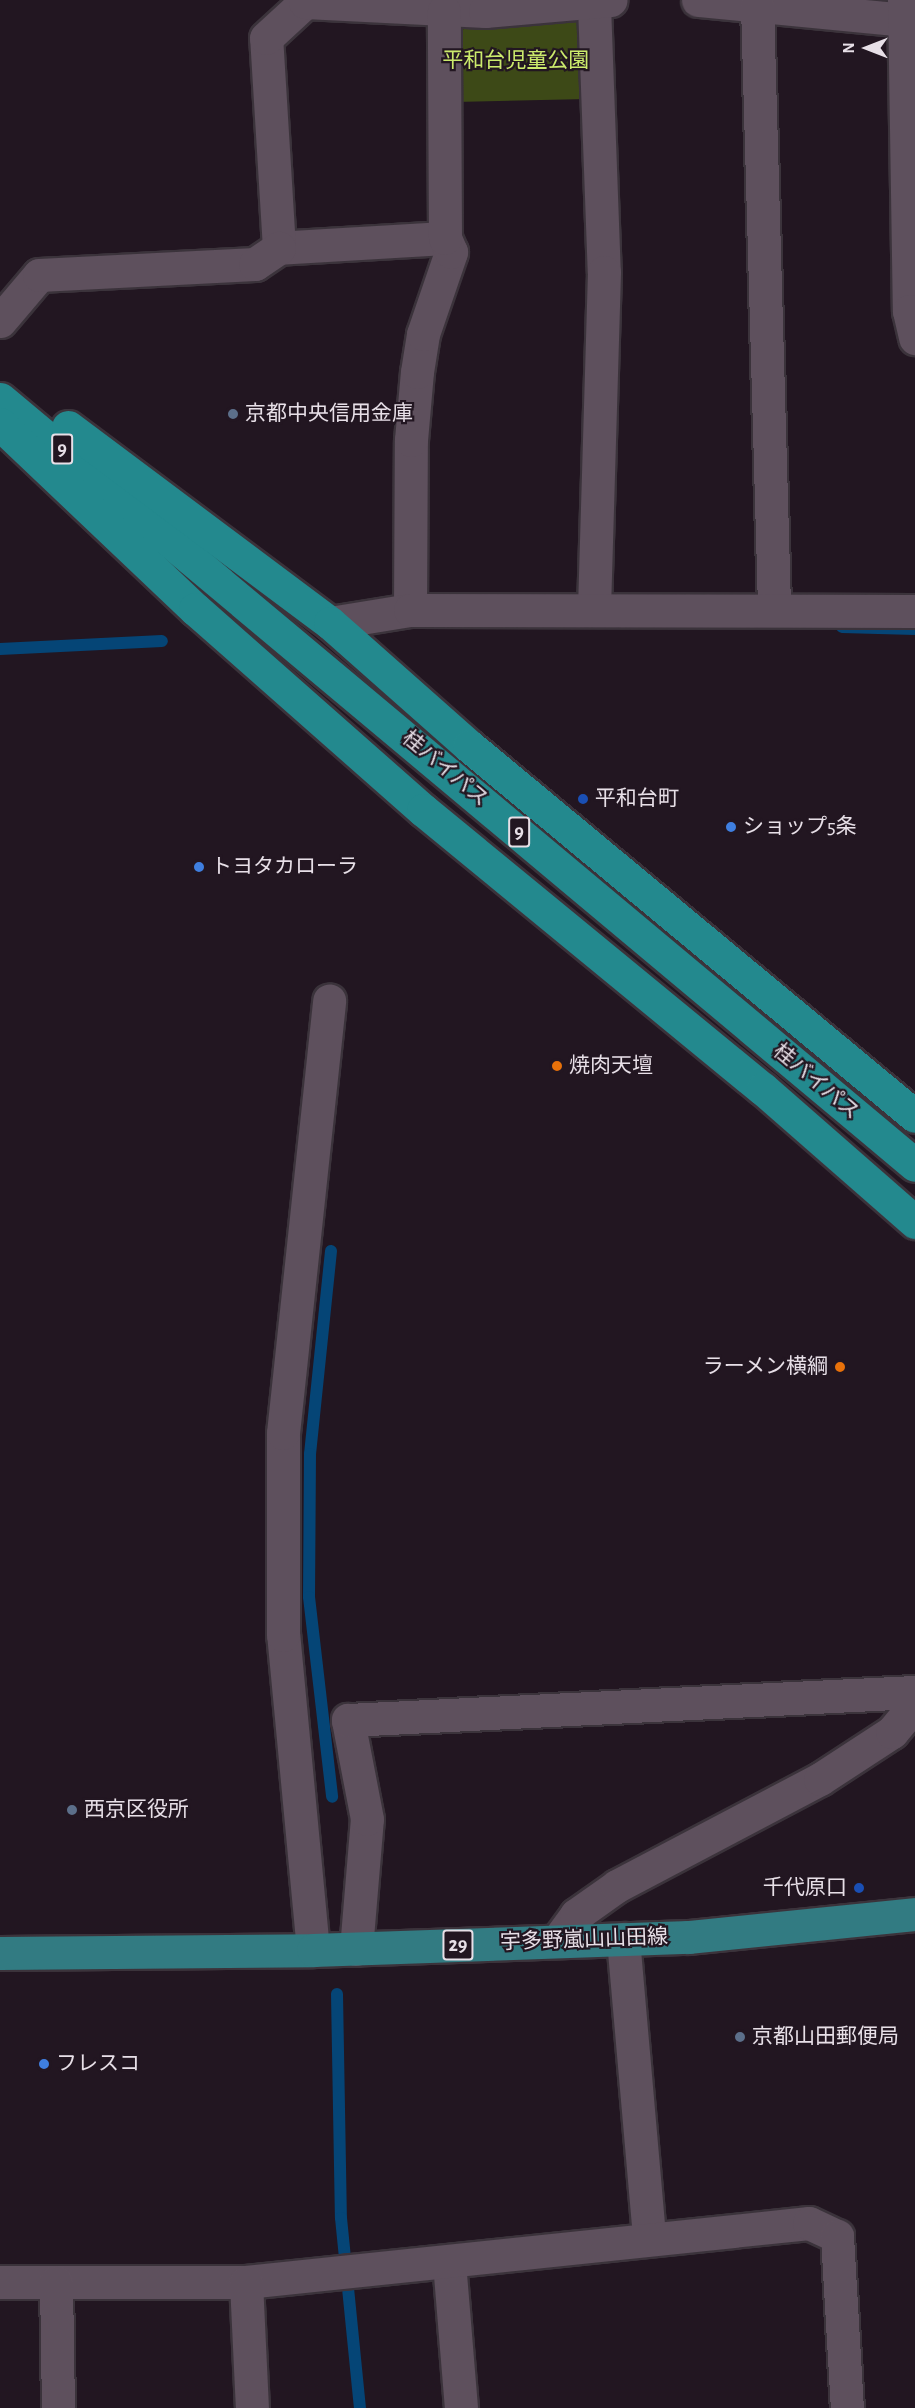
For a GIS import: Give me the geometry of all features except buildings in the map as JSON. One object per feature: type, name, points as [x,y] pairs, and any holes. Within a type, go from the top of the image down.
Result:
[{"type":"highway","points":[[0,381],[330,623],[470,746],[915,1116]]},
{"type":"highway","name":"桂バイパス","points":[[0,399],[915,1165]]},
{"type":"highway","points":[[0,424],[195,609],[423,810],[763,1089],[915,1221]]},
{"type":"main road","name":"宇多野嵐山山田線","points":[[0,1953],[313,1950],[623,1939],[915,1914]]},
{"type":"street","points":[[698,0],[757,6],[904,10],[909,311],[915,338]]},
{"type":"street","points":[[279,248],[266,38],[305,2],[444,11],[485,5],[602,2],[604,272],[594,606]]},
{"type":"street","points":[[757,6],[774,606]]},
{"type":"street","points":[[410,610],[416,384],[423,334],[451,252],[445,238],[444,11]]},
{"type":"street","points":[[0,321],[39,275],[255,264],[279,248],[445,238]]},
{"type":"street","points":[[330,623],[410,610],[594,606],[774,606],[915,611]]},
{"type":"street","points":[[313,1950],[283,1635],[283,1433],[329,1000]]},
{"type":"street","points":[[356,1949],[367,1820],[348,1720],[915,1692]]},
{"type":"street","points":[[558,1940],[576,1915],[617,1886],[820,1779],[892,1732],[915,1705]]},
{"type":"street","points":[[623,1939],[649,2239]]},
{"type":"street","points":[[0,2283],[246,2282],[809,2223],[837,2236],[847,2408]]},
{"type":"street","points":[[449,2262],[461,2408]]},
{"type":"street","points":[[56,2282],[58,2408]]},
{"type":"street","points":[[246,2282],[252,2408]]},
{"type":"green space","name":"平和台児童公園","points":[[574,19],[585,29],[587,99],[455,102],[456,36],[468,25]]},
{"type":"waterway","points":[[842,627],[915,629]]},
{"type":"waterway","points":[[0,649],[162,641]]},
{"type":"waterway","points":[[331,1251],[310,1454],[309,1597],[332,1797]]},
{"type":"waterway","points":[[337,1994],[341,2218],[360,2408]]},
{"type":"place","name":"京都中央信用金庫","points":[[233,414]]},
{"type":"place","name":"平和台町","points":[[583,799]]},
{"type":"place","name":"ショップ5条","points":[[731,827]]},
{"type":"place","name":"トヨタカローラ","points":[[199,867]]},
{"type":"place","name":"焼肉天壇","points":[[557,1066]]},
{"type":"place","name":"ラーメン横綱","points":[[840,1367]]},
{"type":"place","name":"西京区役所","points":[[72,1810]]},
{"type":"place","name":"千代原口","points":[[859,1888]]},
{"type":"place","name":"京都山田郵便局","points":[[740,2037]]},
{"type":"place","name":"フレスコ","points":[[44,2064]]}]
